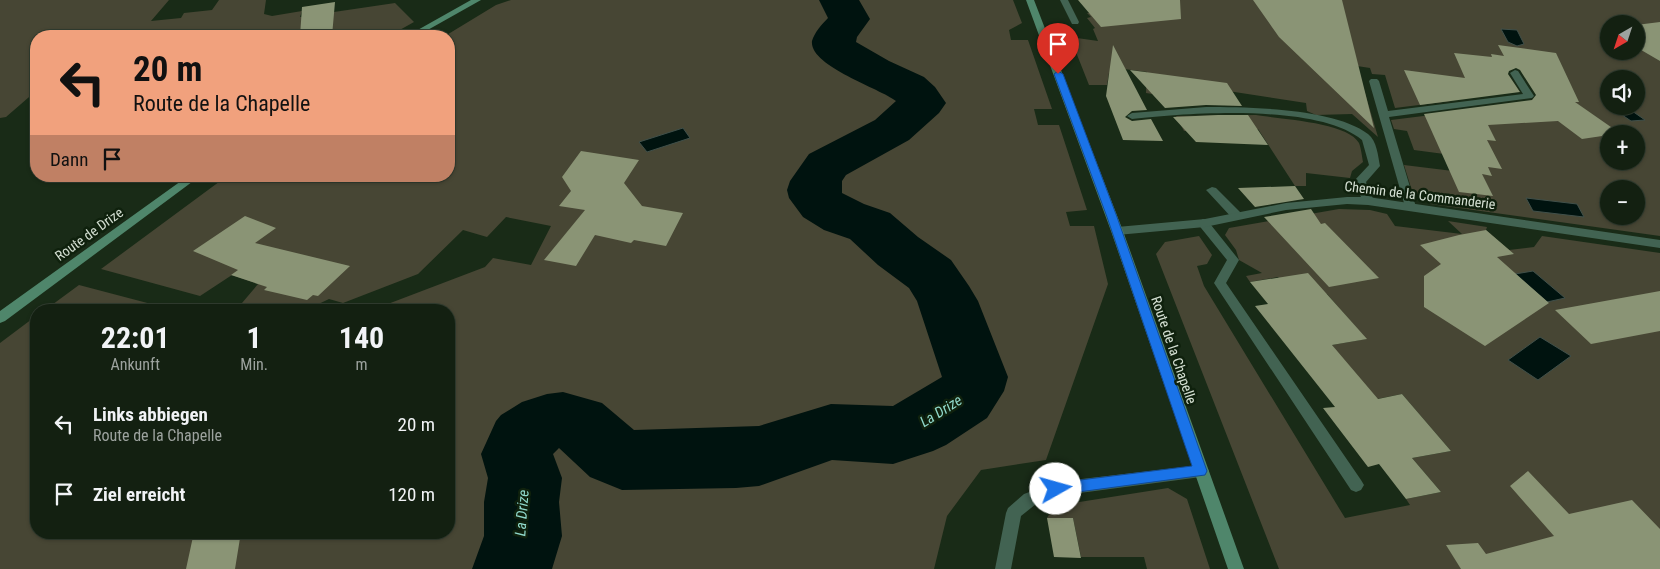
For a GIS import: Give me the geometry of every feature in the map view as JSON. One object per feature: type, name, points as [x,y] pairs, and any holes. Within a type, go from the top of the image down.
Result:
[{"type":"street","points":[[421,30],[477,0]]},
{"type":"street","name":"Route de la Chapelle","points":[[1030,0],[1117,231],[1236,569]]},
{"type":"street","points":[[1064,0],[1075,22]]},
{"type":"street","points":[[1382,115],[1529,96],[1515,72]]},
{"type":"street","points":[[1374,81],[1382,115],[1410,207]]},
{"type":"street","points":[[1132,116],[1188,110],[1261,111],[1314,119],[1350,127],[1367,138],[1375,166],[1360,181],[1368,201]]},
{"type":"street","name":"Route de Drize","points":[[0,318],[187,182]]},
{"type":"street","points":[[1212,190],[1237,216]]},
{"type":"street","name":"Chemin de la Commanderie","points":[[1117,231],[1203,223],[1320,201],[1368,201],[1660,244]]},
{"type":"street","points":[[1203,223],[1232,260],[1220,283],[1356,485]]},
{"type":"street","points":[[1003,569],[1014,514],[1030,499],[1056,489],[1200,471]]},
{"type":"shaded area","points":[[0,0],[169,0],[151,21],[181,18],[184,13],[212,10],[219,0],[266,0],[264,14],[272,16],[302,11],[300,17],[395,3],[414,22],[400,30],[30,30],[30,96],[6,117],[0,118]]},
{"type":"shaded area","points":[[511,0],[1013,0],[1022,23],[1009,30],[1011,40],[1028,40],[1052,109],[1034,109],[1038,125],[1059,125],[1087,210],[1066,212],[1070,226],[1094,226],[1108,284],[1046,460],[981,470],[947,516],[934,569],[0,569],[0,343],[30,320],[30,539],[455,539],[455,304],[388,304],[485,267],[493,258],[531,265],[551,226],[506,217],[487,237],[463,230],[418,274],[343,303],[329,299],[319,304],[245,304],[242,303],[258,284],[232,275],[200,296],[101,269],[219,182],[455,182],[455,30],[496,5]]},
{"type":"shaded area","points":[[1117,0],[1660,0],[1660,236],[1430,204],[1426,195],[1413,194],[1404,165],[1461,172],[1467,157],[1414,150],[1407,131],[1394,129],[1391,120],[1512,105],[1556,111],[1521,63],[1449,96],[1451,101],[1395,108],[1385,75],[1372,74],[1370,68],[1357,66],[1378,137],[1352,114],[1316,115],[1307,111],[1306,103],[1228,91],[1171,97],[1146,93],[1147,72],[1124,69],[1123,75],[1109,73],[1107,85],[1089,85],[1070,37],[1098,41],[1093,29],[1095,28],[1087,18],[1091,17],[1087,13],[1114,10]]},
{"type":"shaded area","points":[[1501,29],[1517,30],[1524,44],[1517,46],[1508,42]]},
{"type":"shaded area","points":[[1256,115],[1312,123],[1341,130],[1352,136],[1359,143],[1363,162],[1352,171],[1350,178],[1306,173],[1306,186],[1295,186],[1258,129],[1184,131],[1176,116]]},
{"type":"shaded area","points":[[1622,115],[1638,115],[1645,120],[1631,121]]},
{"type":"shaded area","points":[[683,128],[690,138],[647,152],[639,142]]},
{"type":"shaded area","points":[[1526,198],[1577,204],[1584,217],[1533,211]]},
{"type":"shaded area","points":[[1339,209],[1370,210],[1387,214],[1395,226],[1462,234],[1448,221],[1487,227],[1486,230],[1509,250],[1534,247],[1542,236],[1660,253],[1660,569],[1279,569],[1156,254],[1165,242],[1199,236],[1212,255],[1207,264],[1197,266],[1204,286],[1345,518],[1410,505],[1406,499],[1441,492],[1412,458],[1451,451],[1402,394],[1367,401],[1332,345],[1366,339],[1327,294],[1297,299],[1278,277],[1250,282],[1246,276],[1262,273],[1239,260],[1236,250],[1225,235],[1229,228]]},
{"type":"shaded area","points":[[1533,271],[1565,298],[1547,302],[1515,274]]},
{"type":"shaded area","points":[[79,285],[151,304],[53,304]]},
{"type":"shaded area","points":[[1540,337],[1571,356],[1538,380],[1508,360]]},
{"type":"shaded area","points":[[1168,488],[1187,499],[1210,569],[1147,569],[1144,557],[1081,557],[1073,518],[1047,518],[1054,506]]},
{"type":"building","points":[[1078,0],[1180,0],[1181,19],[1101,27]]},
{"type":"building","points":[[1253,0],[1342,0],[1374,128],[1279,37]]},
{"type":"building","points":[[335,2],[333,30],[300,30],[302,7]]},
{"type":"building","points":[[1660,22],[1660,61],[1645,52],[1645,24]]},
{"type":"building","points":[[1113,45],[1147,110],[1132,111],[1125,117],[1132,121],[1151,119],[1163,141],[1123,140],[1106,96]]},
{"type":"building","points":[[1498,45],[1556,53],[1579,102],[1575,102],[1608,125],[1600,125],[1600,136],[1582,139],[1558,121],[1488,125],[1496,141],[1487,140],[1502,169],[1488,167],[1492,176],[1482,174],[1493,196],[1459,192],[1424,114],[1532,100],[1536,95],[1520,70],[1516,68],[1509,71],[1508,74],[1520,92],[1420,105],[1404,70],[1465,78],[1454,53],[1492,57],[1491,54],[1504,56]]},
{"type":"building","points":[[1130,70],[1227,83],[1242,106],[1206,105],[1165,108]]},
{"type":"building","points":[[1248,115],[1268,145],[1196,142],[1173,117]]},
{"type":"building","points":[[581,151],[639,160],[624,183],[642,206],[683,213],[666,246],[634,240],[631,243],[595,235],[576,266],[544,260],[585,210],[559,206],[571,191],[562,177]]},
{"type":"building","points":[[1295,186],[1304,199],[1255,207],[1238,188]]},
{"type":"building","points":[[1311,209],[1321,224],[1325,223],[1379,278],[1329,287],[1264,217]]},
{"type":"building","points":[[245,216],[276,228],[255,243],[350,266],[318,296],[313,295],[307,300],[264,290],[267,287],[231,275],[238,270],[193,251]]},
{"type":"building","points":[[1486,230],[1514,254],[1497,257],[1549,303],[1485,346],[1424,307],[1424,276],[1441,264],[1420,245]]},
{"type":"building","points":[[1308,273],[1367,339],[1332,345],[1378,399],[1402,394],[1451,451],[1412,458],[1441,492],[1406,499],[1379,464],[1368,467],[1323,408],[1335,407],[1255,306],[1268,304],[1250,282]]},
{"type":"building","points":[[1660,291],[1660,331],[1591,344],[1555,310]]},
{"type":"building","points":[[1528,471],[1569,514],[1632,500],[1660,529],[1660,569],[1461,569],[1446,545],[1478,543],[1486,554],[1554,536],[1510,486]]},
{"type":"building","points":[[1047,518],[1073,518],[1081,558],[1054,557]]},
{"type":"building","points":[[192,539],[240,539],[235,569],[186,569]]},
{"type":"waterway","name":"La Drize","points":[[512,569],[523,536],[522,497],[525,478],[517,454],[521,442],[526,435],[539,425],[555,420],[577,423],[608,451],[622,460],[736,458],[759,456],[831,432],[893,435],[908,431],[963,399],[970,391],[975,377],[947,301],[930,274],[898,251],[870,226],[844,217],[822,205],[816,198],[814,190],[816,181],[827,165],[892,130],[922,103],[919,97],[907,87],[879,74],[835,48],[834,39],[849,19],[839,0]]},
{"type":"route","points":[[1056,489],[1200,471],[1112,217],[1058,74]]}]
